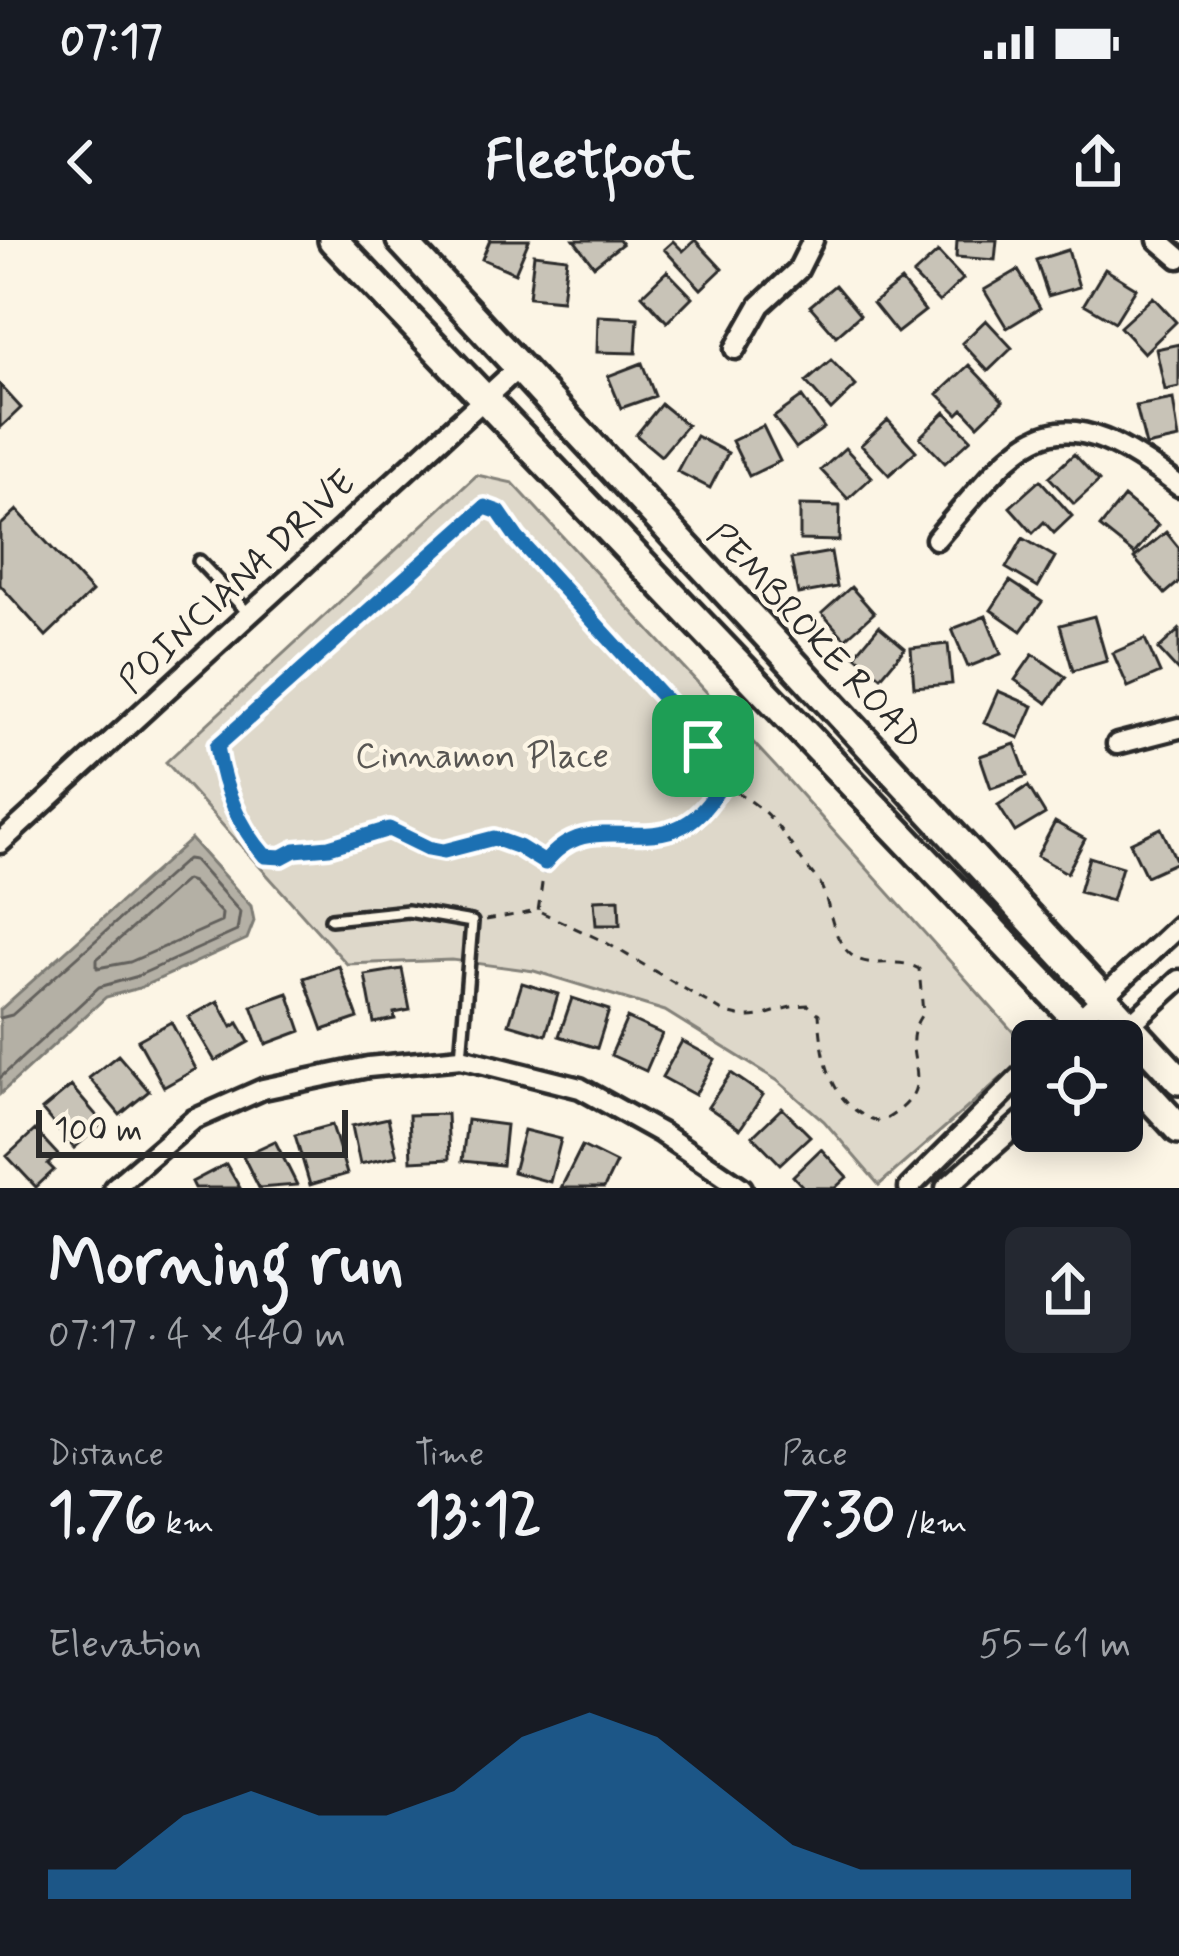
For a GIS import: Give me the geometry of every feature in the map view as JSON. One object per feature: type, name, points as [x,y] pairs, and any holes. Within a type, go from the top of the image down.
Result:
[{"type":"main road","name":"PEMBROKE ROAD","points":[[333,240],[1078,1019]]},
{"type":"main road","name":"PEMBROKE ROAD","points":[[401,240],[1102,997],[1114,1020]]},
{"type":"main road","name":"PEMBROKE ROAD","points":[[1143,1051],[1179,1080]]},
{"type":"main road","points":[[1143,1090],[1179,1129]]},
{"type":"street","points":[[735,349],[760,305],[798,270],[813,240]]},
{"type":"street","points":[[1158,240],[1179,258]]},
{"type":"street","name":"POINCIANA DRIVE","points":[[0,843],[519,367]]},
{"type":"street","points":[[936,538],[1001,463],[1042,435],[1075,430],[1112,440],[1179,487]]},
{"type":"street","points":[[1117,744],[1179,728]]},
{"type":"street","points":[[1078,1019],[1179,926]]},
{"type":"street","points":[[1136,1020],[1179,980]]},
{"type":"street","points":[[114,1188],[193,1120],[263,1090],[368,1067],[461,1058],[580,1088],[661,1133],[742,1188]]},
{"type":"street","points":[[909,1188],[1011,1086]]},
{"type":"street","points":[[946,1188],[1011,1131]]},
{"type":"lane","points":[[199,561],[248,613]]},
{"type":"lane","points":[[332,919],[408,911],[472,922],[461,1058]]},
{"type":"path","points":[[538,911],[545,863],[555,850],[580,836],[659,834],[686,824],[705,809],[722,784],[718,765],[684,720],[517,538],[499,512],[485,507],[217,746],[222,778],[238,815],[265,856],[329,847],[389,829],[444,851],[494,838],[545,863]]},
{"type":"path","points":[[472,922],[538,911],[605,942],[724,1012],[760,1019],[793,1005],[808,1005],[819,1014],[821,1054],[845,1102],[865,1118],[881,1122],[913,1097],[918,1078],[911,1041],[913,1026],[923,1012],[919,969],[905,961],[867,964],[847,951],[827,910],[824,890],[778,823],[759,804],[722,784]]},
{"type":"green space","name":"Cinnamon Place","points":[[477,475],[513,483],[1011,1030],[1011,1070],[879,1185],[824,1121],[778,1081],[665,1011],[534,971],[452,960],[347,964],[166,762]]},
{"type":"water","points":[[191,839],[251,906],[254,921],[247,939],[139,988],[106,997],[0,1094],[0,1010]]},
{"type":"building","points":[[490,240],[529,240],[515,273],[482,259]]},
{"type":"building","points":[[574,240],[619,240],[622,244],[594,266]]},
{"type":"building","points":[[695,240],[722,269],[701,289],[664,249],[673,241],[683,251]]},
{"type":"building","points":[[957,240],[997,240],[995,260],[956,257]]},
{"type":"building","points":[[1068,250],[1079,287],[1048,296],[1036,260]]},
{"type":"building","points":[[938,252],[963,279],[939,302],[913,275]]},
{"type":"building","points":[[534,254],[567,258],[562,300],[529,297]]},
{"type":"building","points":[[1105,269],[1136,288],[1115,322],[1084,304]]},
{"type":"building","points":[[1018,270],[1040,308],[1007,328],[984,290]]},
{"type":"building","points":[[667,271],[692,297],[667,322],[642,295]]},
{"type":"building","points":[[901,281],[925,311],[897,333],[873,303]]},
{"type":"building","points":[[835,285],[860,315],[836,336],[810,306]]},
{"type":"building","points":[[1153,297],[1176,322],[1144,353],[1120,327]]},
{"type":"building","points":[[598,316],[638,318],[636,353],[597,352]]},
{"type":"building","points":[[986,320],[1012,348],[988,371],[962,343]]},
{"type":"building","points":[[1179,344],[1179,387],[1165,390],[1156,349]]},
{"type":"building","points":[[831,360],[856,386],[831,410],[806,382]]},
{"type":"building","points":[[642,363],[655,396],[621,408],[608,376]]},
{"type":"building","points":[[969,365],[1003,401],[978,425],[938,394]]},
{"type":"building","points":[[0,385],[21,408],[0,428]]},
{"type":"building","points":[[802,397],[824,428],[796,448],[774,417]]},
{"type":"building","points":[[1173,399],[1179,439],[1146,446],[1136,406]]},
{"type":"building","points":[[661,404],[687,425],[661,456],[636,435]]},
{"type":"building","points":[[945,412],[971,439],[945,463],[920,437]]},
{"type":"building","points":[[888,420],[916,451],[889,475],[861,445]]},
{"type":"building","points":[[763,426],[780,461],[749,476],[732,441]]},
{"type":"building","points":[[696,436],[728,453],[710,488],[677,471]]},
{"type":"building","points":[[845,448],[872,477],[848,499],[821,470]]},
{"type":"building","points":[[1074,454],[1099,481],[1074,504],[1049,477]]},
{"type":"building","points":[[1040,480],[1072,516],[1054,533],[1044,522],[1033,533],[1010,507]]},
{"type":"building","points":[[1124,497],[1158,525],[1134,554],[1100,527]]},
{"type":"building","points":[[800,505],[840,506],[839,541],[800,540]]},
{"type":"building","points":[[17,510],[92,592],[46,636],[0,585],[0,526]]},
{"type":"building","points":[[1166,532],[1179,548],[1179,582],[1165,594],[1134,558]]},
{"type":"building","points":[[1023,538],[1055,557],[1038,587],[1006,568]]},
{"type":"building","points":[[831,552],[837,587],[798,594],[791,559]]},
{"type":"building","points":[[1010,581],[1042,602],[1021,631],[991,610]]},
{"type":"building","points":[[851,587],[874,613],[845,639],[822,613]]},
{"type":"building","points":[[986,616],[1001,654],[968,667],[952,629]]},
{"type":"building","points":[[1094,616],[1107,661],[1073,671],[1060,625]]},
{"type":"building","points":[[879,626],[905,648],[881,677],[855,655]]},
{"type":"building","points":[[1179,630],[1179,672],[1158,649]]},
{"type":"building","points":[[1145,639],[1160,673],[1128,687],[1113,653]]},
{"type":"building","points":[[948,644],[952,684],[914,687],[911,648]]},
{"type":"building","points":[[1033,654],[1066,677],[1047,703],[1015,680]]},
{"type":"building","points":[[998,691],[1033,706],[1019,738],[984,723]]},
{"type":"building","points":[[1015,744],[1027,776],[991,788],[980,756]]},
{"type":"building","points":[[1028,786],[1045,814],[1015,832],[998,805]]},
{"type":"building","points":[[1055,822],[1085,839],[1067,873],[1037,856]]},
{"type":"building","points":[[1161,828],[1177,862],[1146,876],[1130,843]]},
{"type":"building","points":[[1089,857],[1122,867],[1112,901],[1079,892]]},
{"type":"building","points":[[619,899],[620,925],[596,925],[594,900]]},
{"type":"building","points":[[339,966],[358,1018],[323,1030],[304,978]]},
{"type":"building","points":[[402,969],[410,1010],[374,1023],[365,975]]},
{"type":"building","points":[[522,983],[558,994],[546,1035],[509,1024]]},
{"type":"building","points":[[288,993],[301,1031],[266,1044],[252,1006]]},
{"type":"building","points":[[572,998],[609,1010],[597,1048],[559,1036]]},
{"type":"building","points":[[218,1001],[232,1027],[238,1023],[249,1042],[215,1061],[189,1017]]},
{"type":"building","points":[[627,1018],[662,1034],[646,1071],[611,1055]]},
{"type":"building","points":[[171,1022],[196,1069],[164,1087],[138,1040]]},
{"type":"building","points":[[682,1041],[715,1059],[695,1095],[662,1077]]},
{"type":"building","points":[[118,1055],[149,1091],[120,1115],[89,1078]]},
{"type":"building","points":[[731,1073],[763,1095],[740,1129],[708,1107]]},
{"type":"building","points":[[71,1086],[103,1123],[74,1148],[42,1110]]},
{"type":"building","points":[[782,1108],[810,1136],[780,1164],[753,1136]]},
{"type":"building","points":[[447,1114],[449,1159],[411,1161],[409,1115]]},
{"type":"building","points":[[388,1118],[397,1156],[360,1164],[352,1126]]},
{"type":"building","points":[[467,1120],[506,1125],[502,1165],[462,1161]]},
{"type":"building","points":[[332,1125],[347,1174],[310,1185],[295,1135]]},
{"type":"building","points":[[35,1130],[58,1155],[48,1164],[54,1170],[36,1187],[7,1156]]},
{"type":"building","points":[[524,1130],[561,1139],[550,1182],[513,1172]]},
{"type":"building","points":[[275,1141],[297,1185],[259,1188],[243,1156]]},
{"type":"building","points":[[582,1146],[616,1163],[604,1188],[561,1188]]},
{"type":"building","points":[[821,1149],[847,1177],[835,1188],[804,1188],[793,1176]]},
{"type":"building","points":[[226,1164],[240,1188],[195,1188],[192,1182]]},
{"type":"route","points":[[485,507],[499,512],[703,746],[718,765],[722,784],[705,809],[686,824],[659,834],[580,836],[555,850],[545,863],[494,838],[444,851],[389,829],[329,847],[265,856],[238,815],[222,778],[217,746],[485,507]]}]
